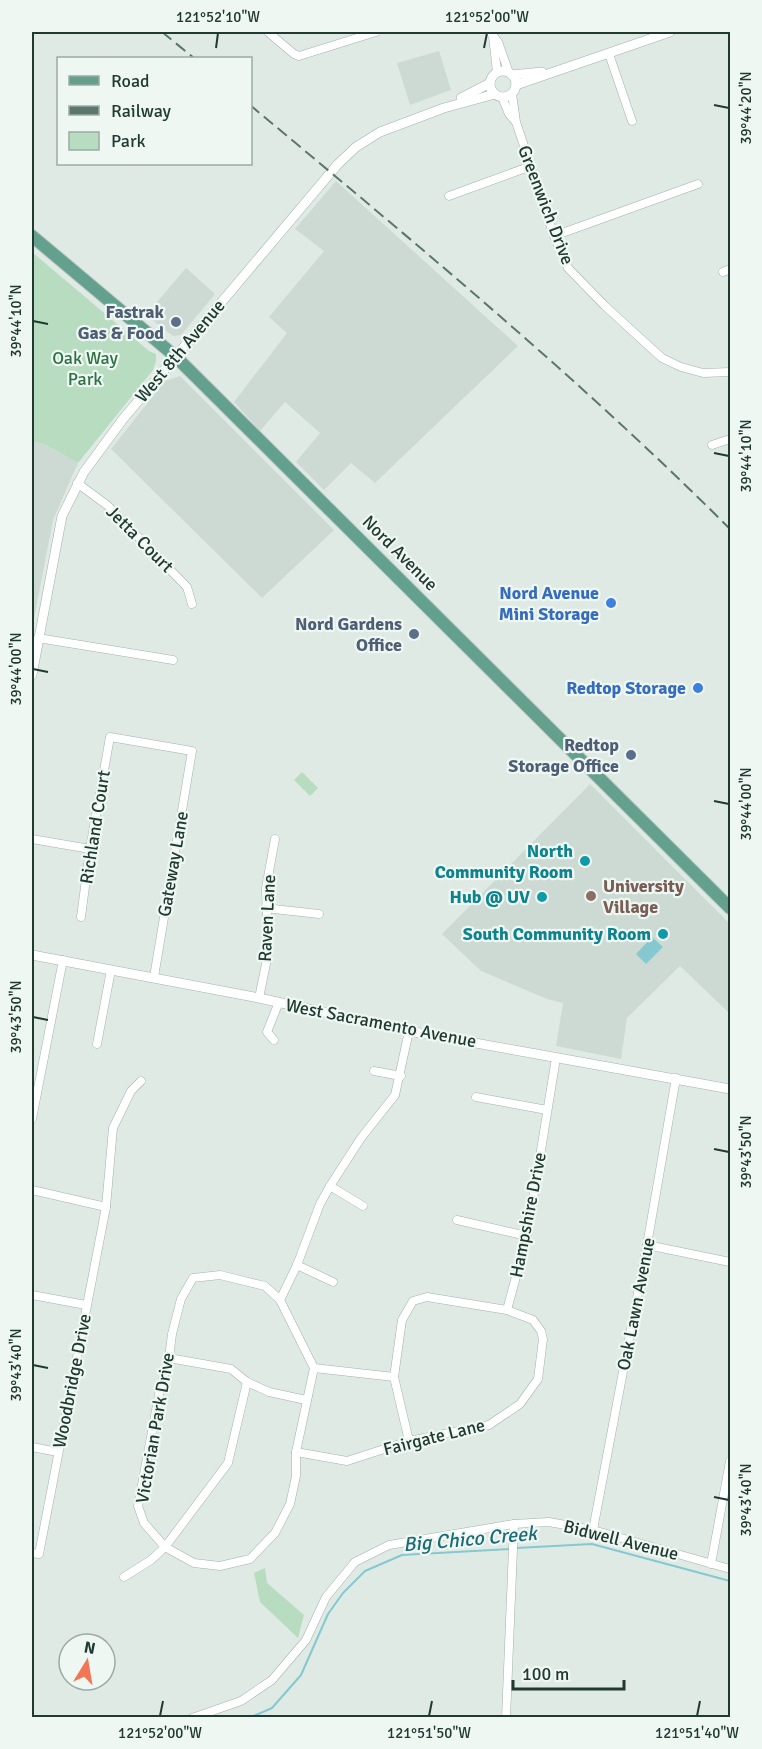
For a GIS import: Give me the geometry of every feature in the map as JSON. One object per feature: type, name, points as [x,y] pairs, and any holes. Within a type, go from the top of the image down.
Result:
[{"type":"main road","name":"Nord Avenue","points":[[32,237],[176,357],[730,908]]},
{"type":"street","points":[[268,32],[299,56],[376,32]]},
{"type":"street","name":"West 8th Avenue","points":[[32,675],[62,516],[77,483],[123,420],[345,157],[365,140],[380,132],[444,108],[506,93],[559,70],[670,32]]},
{"type":"street","points":[[492,34],[510,74],[506,93],[490,83],[497,72],[492,34]]},
{"type":"street","points":[[609,54],[632,121]]},
{"type":"street","name":"West 8th Avenue","points":[[497,72],[510,74],[559,70]]},
{"type":"street","name":"West 8th Avenue","points":[[444,108],[490,83]]},
{"type":"street","name":"Greenwich Drive","points":[[506,93],[509,114],[516,122],[554,237],[568,268],[604,306],[662,358],[681,367],[703,373],[730,372]]},
{"type":"street","points":[[449,196],[531,166]]},
{"type":"street","points":[[554,237],[698,184]]},
{"type":"street","points":[[712,445],[730,439]]},
{"type":"street","name":"Jetta Court","points":[[77,483],[107,505],[187,587],[192,604]]},
{"type":"street","points":[[38,638],[173,660]]},
{"type":"street","name":"Gateway Lane","points":[[111,737],[192,751],[154,977]]},
{"type":"street","name":"Richland Court","points":[[81,917],[90,849],[111,737]]},
{"type":"street","points":[[32,839],[90,849]]},
{"type":"street","name":"Raven Lane","points":[[259,998],[268,954],[266,888],[275,839]]},
{"type":"street","points":[[266,908],[319,914]]},
{"type":"street","name":"West Sacramento Avenue","points":[[32,955],[279,1002],[409,1031],[730,1089]]},
{"type":"street","points":[[32,1119],[63,960]]},
{"type":"street","points":[[97,1044],[111,970]]},
{"type":"street","points":[[274,1040],[267,1032],[279,1002]]},
{"type":"street","points":[[280,1300],[297,1265],[320,1204],[330,1186],[361,1138],[395,1095],[401,1076],[409,1031]]},
{"type":"street","name":"Hampshire Drive","points":[[507,1310],[527,1236],[556,1058]]},
{"type":"street","points":[[374,1071],[401,1076]]},
{"type":"street","name":"Oak Lawn Avenue","points":[[593,1530],[648,1245],[676,1078]]},
{"type":"street","name":"Woodbridge Drive","points":[[35,1554],[58,1452],[106,1207],[113,1128],[131,1091],[141,1081]]},
{"type":"street","points":[[476,1097],[547,1110]]},
{"type":"street","points":[[330,1186],[363,1206]]},
{"type":"street","points":[[32,1190],[106,1207]]},
{"type":"street","points":[[457,1220],[527,1236]]},
{"type":"street","points":[[648,1245],[730,1262]]},
{"type":"street","points":[[297,1265],[333,1282]]},
{"type":"street","name":"Victorian Park Drive","points":[[220,1275],[265,1286],[280,1300],[314,1368],[296,1452],[296,1476],[290,1504],[275,1533],[250,1559],[220,1566],[194,1563],[165,1547],[144,1523],[138,1506],[160,1389],[169,1358],[172,1334],[181,1299],[193,1278],[220,1275]]},
{"type":"street","points":[[32,1295],[86,1305]]},
{"type":"street","points":[[409,1441],[394,1377],[402,1320],[413,1301],[427,1298],[507,1310]]},
{"type":"street","name":"Fairgate Lane","points":[[296,1452],[347,1461],[409,1441],[489,1425],[520,1404],[538,1379],[543,1339],[541,1331],[533,1320],[507,1310]]},
{"type":"street","points":[[169,1358],[231,1369],[247,1382],[269,1392],[306,1400]]},
{"type":"street","points":[[314,1368],[394,1377]]},
{"type":"street","points":[[124,1577],[151,1560],[165,1547],[228,1463],[247,1382]]},
{"type":"street","points":[[32,1446],[58,1452]]},
{"type":"street","points":[[711,1564],[730,1461]]},
{"type":"street","name":"Bidwell Avenue","points":[[192,1718],[241,1701],[272,1680],[306,1640],[326,1598],[355,1562],[389,1545],[514,1524],[549,1522],[593,1530],[730,1569]]},
{"type":"street","points":[[506,1718],[514,1524]]},
{"type":"shaded area","points":[[439,51],[451,90],[410,105],[397,63]]},
{"type":"shaded area","points":[[336,181],[518,346],[375,483],[351,463],[324,490],[296,462],[320,433],[285,402],[260,431],[234,402],[287,333],[269,317],[324,251],[295,229]]},
{"type":"shaded area","points":[[186,268],[215,294],[181,335],[173,336],[146,315]]},
{"type":"shaded area","points":[[180,376],[334,530],[262,598],[111,449],[165,381]]},
{"type":"shaded area","points":[[32,441],[46,445],[78,463],[53,520],[32,629]]},
{"type":"shaded area","name":"University Village","points":[[590,784],[730,924],[730,1014],[680,966],[627,1018],[621,1059],[556,1046],[563,1003],[547,999],[481,971],[442,934]]},
{"type":"green space","name":"Oak Way Park","points":[[32,252],[149,351],[156,354],[153,370],[78,463],[46,445],[32,441]]},
{"type":"green space","points":[[302,772],[318,788],[310,796],[294,780]]},
{"type":"green space","points":[[265,1568],[267,1583],[304,1615],[298,1638],[260,1602],[254,1573]]},
{"type":"water","points":[[652,937],[663,947],[646,964],[636,954]]},
{"type":"waterway","name":"Big Chico Creek","points":[[516,1548],[592,1544],[730,1581]]},
{"type":"waterway","name":"Big Chico Creek","points":[[249,1718],[272,1708],[301,1675],[328,1614],[343,1593],[365,1571],[402,1555],[511,1549]]},
{"type":"railway","points":[[162,32],[193,57]]},
{"type":"railway","points":[[252,107],[555,365],[673,473],[730,529]]},
{"type":"place","name":"Fastrak Gas & Food","points":[[176,322]]},
{"type":"place","name":"Nord Avenue Mini Storage","points":[[611,603]]},
{"type":"place","name":"Nord Gardens Office","points":[[414,634]]},
{"type":"place","name":"Redtop Storage","points":[[698,688]]},
{"type":"place","name":"Redtop Storage Office","points":[[631,755]]},
{"type":"place","name":"North Community Room","points":[[585,861]]},
{"type":"place","name":"University Village","points":[[591,896]]},
{"type":"place","name":"Hub @ UV","points":[[542,897]]},
{"type":"place","name":"South Community Room","points":[[663,934]]}]
